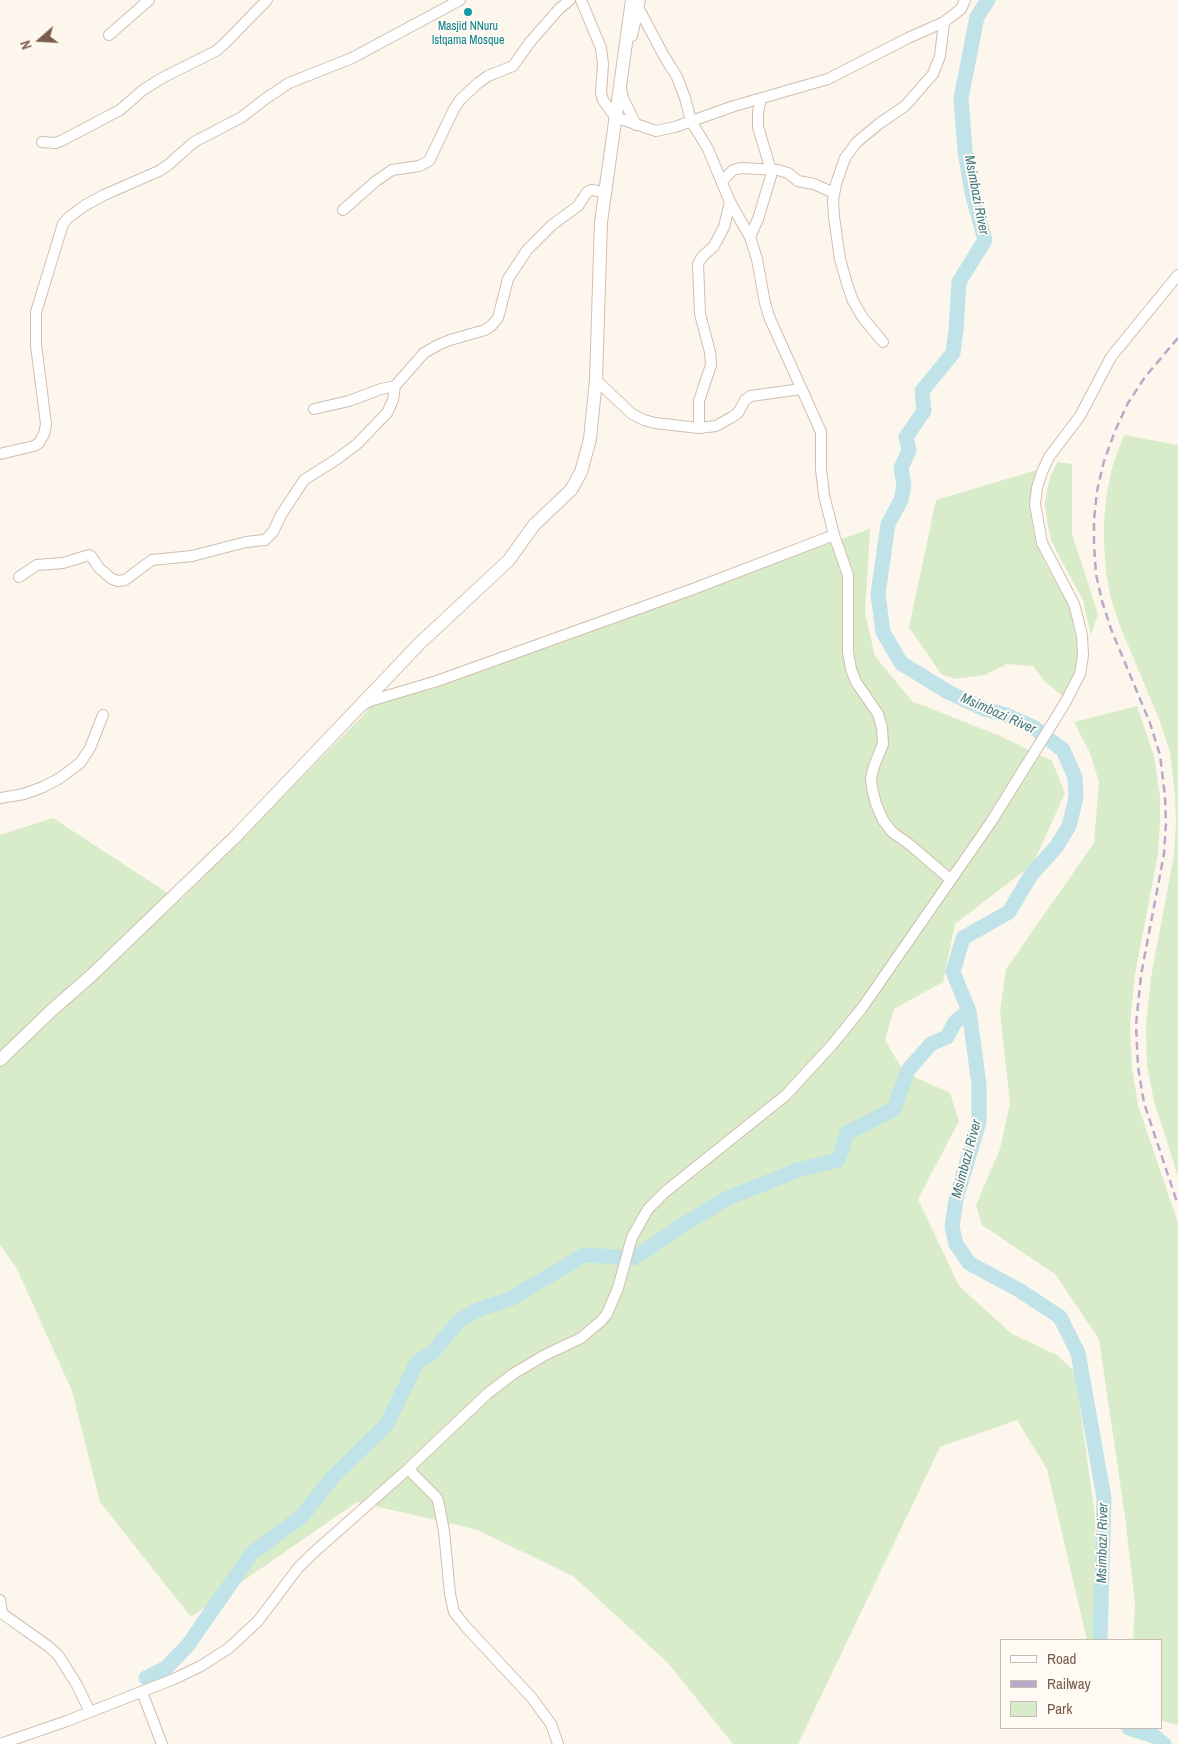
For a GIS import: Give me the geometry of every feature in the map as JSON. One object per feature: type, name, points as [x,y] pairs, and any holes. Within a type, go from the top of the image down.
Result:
[{"type":"street","points":[[109,35],[149,0]]},
{"type":"street","points":[[42,142],[55,143],[61,141],[120,110],[143,90],[162,78],[216,51],[268,0]]},
{"type":"street","points":[[0,454],[34,446],[39,443],[44,434],[46,424],[36,345],[36,312],[62,224],[68,218],[104,195],[164,168],[194,142],[242,117],[289,83],[352,58],[460,0]]},
{"type":"street","points":[[343,210],[376,181],[392,170],[420,166],[429,161],[460,100],[488,76],[513,66],[530,42],[559,9],[570,0]]},
{"type":"street","points":[[581,0],[601,48],[601,93],[603,100],[615,117],[656,131],[662,131],[761,98],[828,79],[908,38],[944,22],[961,9],[965,0]]},
{"type":"street","points":[[0,1060],[93,974],[228,844],[420,643],[509,560],[534,525],[571,490],[581,472],[590,439],[596,380],[604,192],[615,117],[637,3]]},
{"type":"street","points":[[637,3],[682,87],[691,121],[708,149],[730,202],[750,237],[757,259],[768,311],[821,432],[821,469],[824,495],[834,535],[848,575],[848,652],[851,669],[856,682],[878,714],[882,728],[883,744],[871,778],[876,804],[883,820],[892,832],[909,844],[950,880]]},
{"type":"street","points":[[636,125],[623,98],[621,88],[637,3]]},
{"type":"street","points":[[883,342],[853,301],[847,284],[837,241],[834,193],[845,158],[857,142],[904,106],[933,74],[940,56],[944,22]]},
{"type":"street","points":[[750,237],[758,219],[770,180],[771,170],[758,127],[758,112],[761,98]]},
{"type":"street","points":[[722,181],[732,170],[741,168],[771,170],[784,172],[798,180],[814,184],[834,193]]},
{"type":"street","points":[[19,577],[37,565],[63,564],[89,555],[99,568],[112,579],[118,581],[125,580],[152,560],[192,556],[246,542],[265,540],[273,532],[281,515],[304,480],[357,444],[387,413],[393,400],[395,386],[424,353],[450,340],[484,330],[491,326],[498,318],[508,279],[528,250],[552,225],[578,206],[587,192],[591,190],[604,192]]},
{"type":"street","points":[[699,428],[699,401],[711,365],[710,352],[700,314],[698,264],[702,257],[714,246],[724,227],[730,202]]},
{"type":"street","points":[[0,1744],[142,1692],[201,1666],[229,1648],[258,1621],[298,1568],[316,1550],[408,1469],[501,1383],[528,1364],[581,1338],[601,1321],[612,1303],[623,1272],[632,1237],[648,1209],[665,1192],[786,1095],[832,1045],[862,1008],[991,822],[1035,752],[1080,674],[1082,636],[1074,604],[1042,543],[1035,504],[1037,488],[1049,457],[1083,411],[1117,349],[1178,275]]},
{"type":"street","points":[[596,380],[632,414],[644,420],[699,428],[716,426],[732,417],[738,413],[745,400],[751,396],[801,389]]},
{"type":"street","points":[[314,409],[349,401],[395,386]]},
{"type":"street","points":[[361,706],[370,701],[437,681],[693,589],[834,535]]},
{"type":"street","points":[[0,798],[24,794],[43,787],[60,778],[80,763],[90,748],[103,715]]},
{"type":"street","points":[[408,1469],[436,1498],[439,1505],[454,1612],[532,1698],[551,1724],[558,1744]]},
{"type":"street","points":[[0,1600],[1,1612],[58,1655],[77,1684],[90,1712]]},
{"type":"street","points":[[142,1692],[162,1744]]},
{"type":"green space","points":[[1124,435],[1178,445],[1178,1176],[1154,1101],[1147,1066],[1146,1025],[1151,977],[1174,856],[1175,795],[1170,752],[1159,719],[1120,626],[1111,599],[1106,573],[1104,520],[1107,492],[1113,464]]},
{"type":"green space","points":[[1057,462],[1072,464],[1072,534],[1098,614],[1091,635],[1083,600],[1051,540],[1047,521],[1045,504],[1047,490]]},
{"type":"green space","points":[[1037,470],[1030,504],[1037,545],[1069,606],[1076,637],[1075,673],[1063,696],[1045,682],[1033,666],[1007,664],[985,675],[955,679],[941,674],[909,627],[936,500]]},
{"type":"green space","points":[[870,529],[865,613],[875,656],[912,701],[1000,736],[1052,761],[1065,793],[1033,864],[955,924],[943,982],[894,1009],[885,1040],[904,1072],[950,1093],[959,1121],[918,1199],[959,1286],[1012,1334],[1057,1355],[1075,1372],[1095,1516],[1094,1639],[1087,1639],[1047,1469],[1017,1420],[940,1447],[798,1744],[733,1744],[668,1663],[573,1576],[475,1529],[357,1502],[191,1617],[100,1502],[72,1391],[17,1269],[0,1245],[0,835],[53,818],[180,901],[371,707]]},
{"type":"green space","points":[[1137,706],[1154,756],[1160,796],[1158,854],[1135,974],[1130,1024],[1132,1068],[1138,1105],[1178,1223],[1178,1725],[1163,1721],[1163,1639],[1133,1639],[1135,1603],[1125,1517],[1099,1339],[1055,1274],[982,1225],[976,1205],[1000,1149],[1010,1104],[1000,1012],[1006,969],[1094,843],[1099,782],[1090,753],[1074,722]]},
{"type":"waterway","name":"Msimbazi River","points":[[988,0],[977,17],[961,98],[965,151],[972,193],[985,240],[959,282],[953,353],[922,391],[924,411],[906,437],[909,450],[901,468],[904,485],[901,500],[888,524],[878,594],[883,632],[901,663],[948,692],[984,709],[1006,715],[1033,727],[1063,750],[1075,777],[1076,798],[1069,826],[1057,846],[1031,875],[1009,912],[963,938],[953,972],[969,1011],[979,1084],[979,1122],[956,1199],[952,1227],[956,1244],[969,1263],[1019,1290],[1060,1317],[1078,1353],[1104,1498],[1100,1639]]},
{"type":"waterway","points":[[146,1678],[166,1668],[188,1645],[252,1553],[301,1517],[333,1477],[387,1424],[417,1362],[432,1353],[459,1321],[477,1310],[510,1299],[584,1255],[634,1258],[728,1198],[798,1170],[838,1160],[847,1133],[894,1109],[908,1070],[931,1044],[947,1037],[955,1022],[969,1011]]},
{"type":"waterway","name":"Msimbazi River","points":[[1132,1729],[1154,1736],[1164,1744]]},
{"type":"railway","points":[[1178,338],[1145,377],[1128,403],[1115,431],[1104,461],[1097,491],[1094,520],[1096,574],[1102,601],[1111,629],[1150,723],[1160,755],[1165,796],[1164,854],[1141,975],[1136,1025],[1138,1067],[1144,1103],[1178,1205]]},
{"type":"place","name":"Masjid NNuru Istqama Mosque","points":[[468,12]]}]
